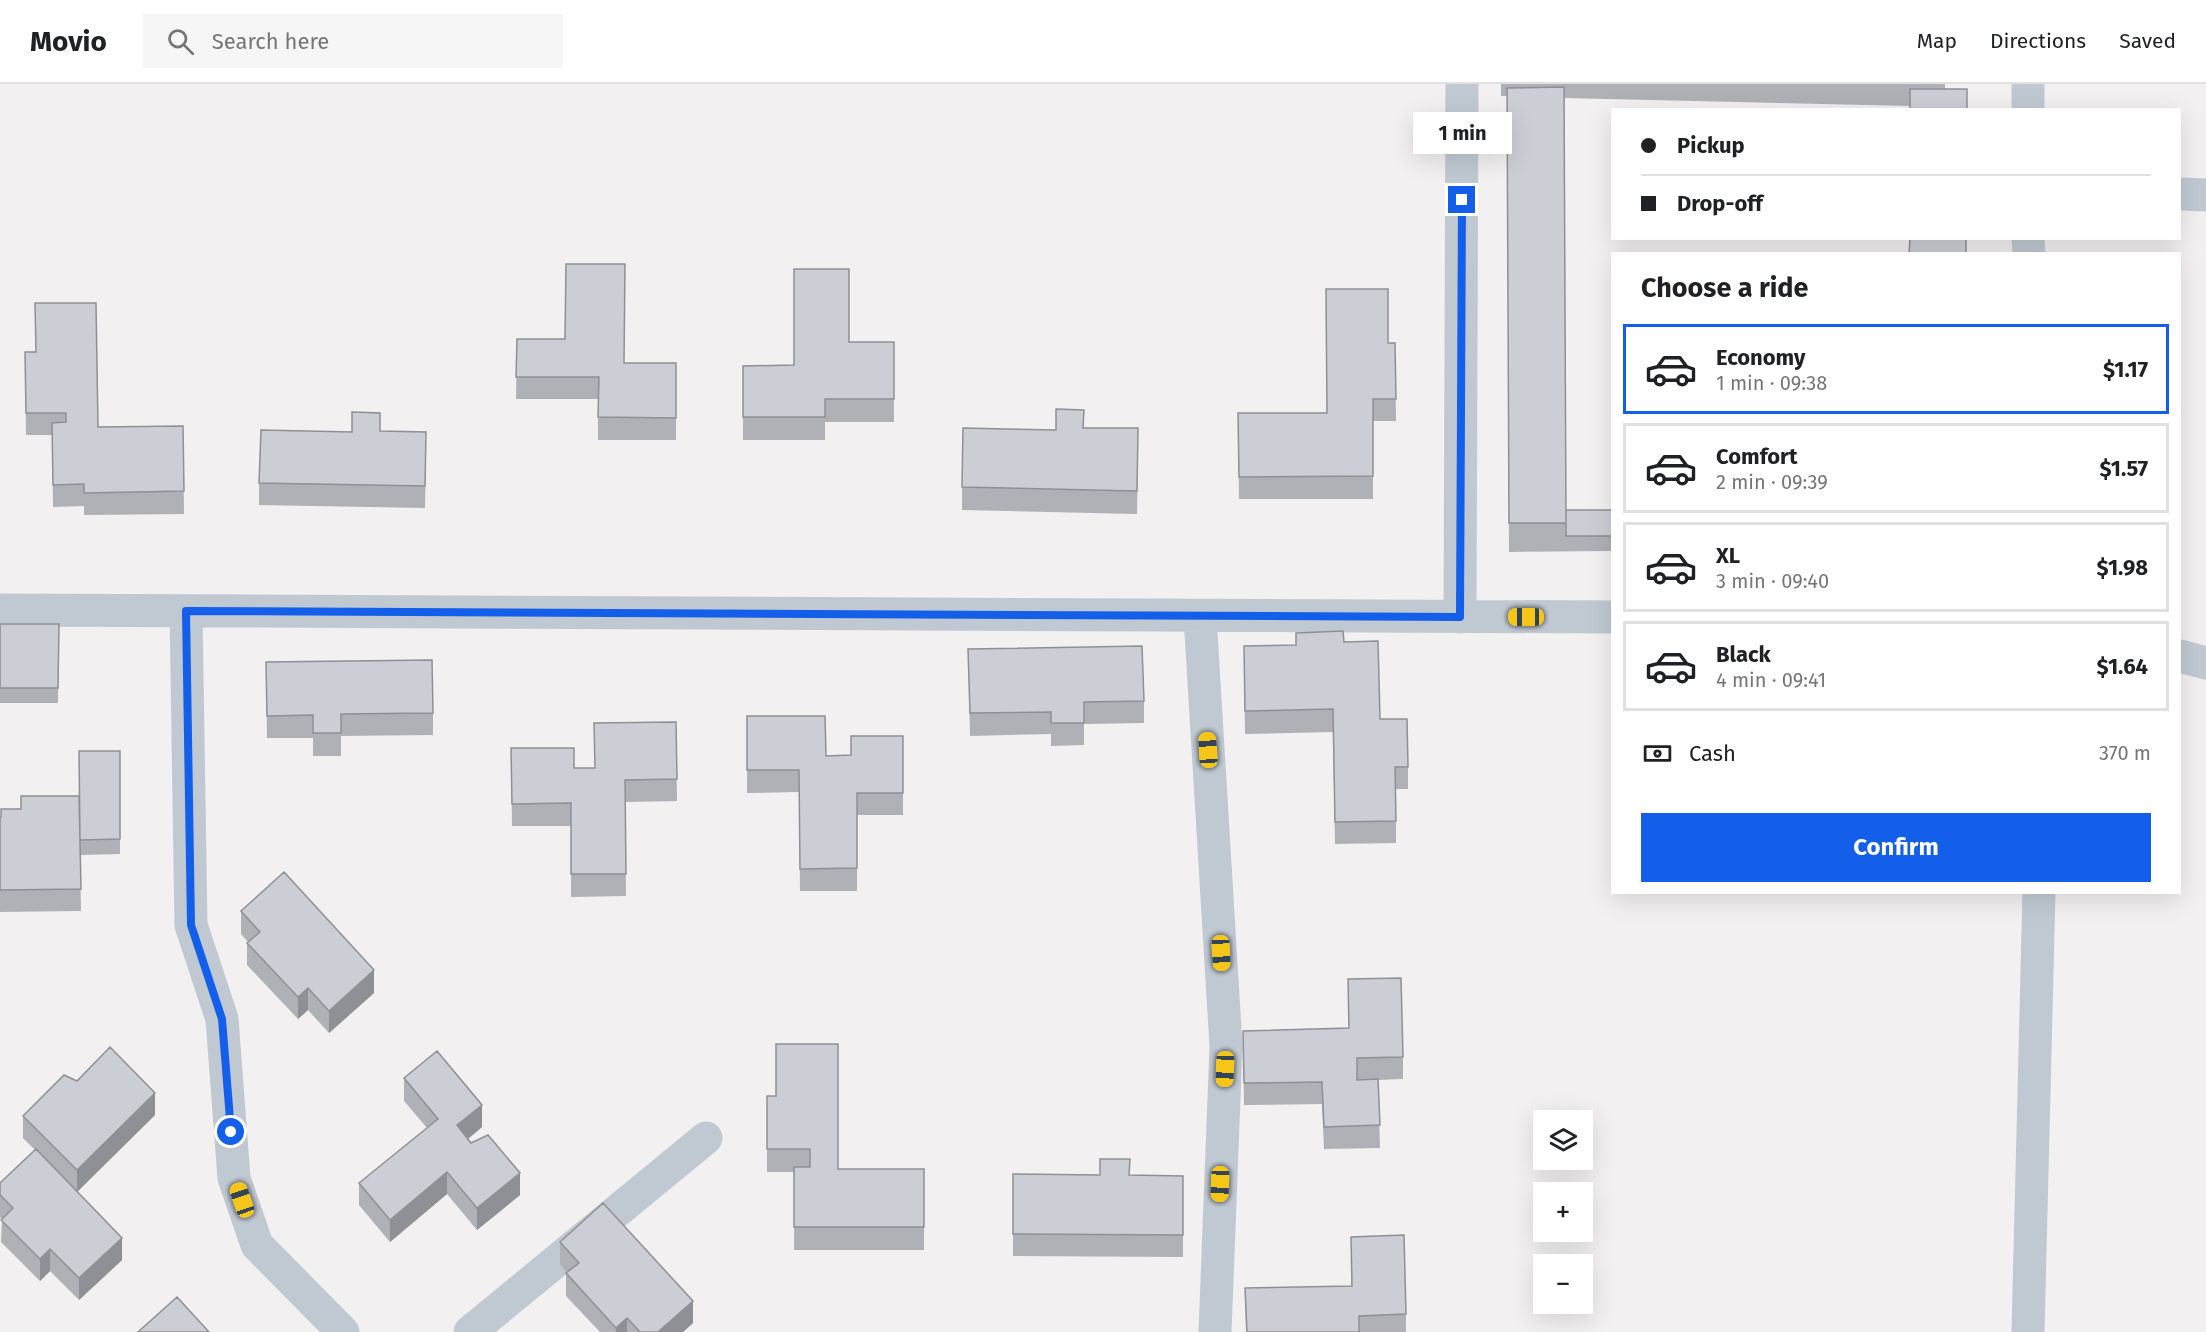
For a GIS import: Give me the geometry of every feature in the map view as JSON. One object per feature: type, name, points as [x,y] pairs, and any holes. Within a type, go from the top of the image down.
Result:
[{"type":"street","points":[[1460,617],[1462,84]]},
{"type":"street","points":[[2028,84],[2028,108]]},
{"type":"street","points":[[2181,194],[2206,195]]},
{"type":"street","points":[[0,610],[1611,617]]},
{"type":"street","points":[[186,611],[191,925],[222,1019],[234,1178],[257,1245],[343,1332]]},
{"type":"street","points":[[1200,615],[1226,1046],[1215,1332]]},
{"type":"street","points":[[2181,656],[2206,663]]},
{"type":"street","points":[[2028,1332],[2039,894]]},
{"type":"street","points":[[470,1332],[706,1138]]},
{"type":"building","points":[[1564,87],[1566,523],[1509,523],[1507,88]]},
{"type":"building","points":[[1910,89],[1967,89],[1967,108],[1910,108]]},
{"type":"building","points":[[1910,240],[1966,240],[1966,252],[1909,252]]},
{"type":"building","points":[[566,264],[625,264],[624,363],[676,363],[676,418],[598,417],[599,377],[516,377],[517,339],[565,339]]},
{"type":"building","points":[[794,269],[849,269],[849,342],[894,342],[894,399],[825,399],[825,417],[743,417],[743,366],[794,365]]},
{"type":"building","points":[[1326,289],[1388,289],[1388,343],[1395,343],[1396,399],[1373,399],[1373,476],[1239,477],[1238,413],[1327,413]]},
{"type":"building","points":[[35,303],[96,303],[98,427],[183,426],[184,491],[84,493],[84,484],[53,485],[52,423],[66,422],[66,413],[26,413],[25,352],[36,352]]},
{"type":"building","points":[[1056,409],[1084,410],[1083,428],[1138,428],[1137,491],[962,487],[963,428],[1056,430]]},
{"type":"building","points":[[352,412],[380,413],[380,431],[426,432],[425,486],[259,483],[261,430],[352,432]]},
{"type":"building","points":[[1566,510],[1611,510],[1611,536],[1566,536]]},
{"type":"building","points":[[0,624],[59,624],[58,688],[0,688]]},
{"type":"building","points":[[1343,631],[1344,642],[1378,641],[1380,719],[1407,719],[1408,767],[1395,767],[1396,821],[1335,822],[1333,709],[1245,711],[1244,646],[1296,645],[1296,633]]},
{"type":"building","points":[[1142,646],[1144,701],[1084,702],[1084,723],[1051,723],[1051,712],[970,713],[968,649]]},
{"type":"building","points":[[432,660],[433,713],[341,714],[341,733],[313,733],[313,715],[267,716],[266,662]]},
{"type":"building","points":[[747,716],[825,716],[826,756],[851,755],[851,736],[903,736],[903,793],[857,793],[857,868],[800,869],[799,770],[747,770]]},
{"type":"building","points":[[676,722],[677,779],[625,780],[626,874],[571,874],[571,803],[512,804],[511,748],[574,748],[574,768],[595,768],[594,723]]},
{"type":"building","points":[[79,751],[120,751],[120,839],[80,840]]},
{"type":"building","points":[[21,796],[79,796],[81,889],[0,890],[1,809],[21,809]]},
{"type":"building","points":[[284,872],[374,970],[329,1011],[308,988],[298,997],[247,943],[260,932],[241,911]]},
{"type":"building","points":[[1401,978],[1403,1057],[1357,1058],[1357,1080],[1378,1079],[1380,1125],[1324,1127],[1322,1082],[1244,1083],[1243,1031],[1349,1028],[1348,979]]},
{"type":"building","points":[[776,1044],[838,1044],[838,1169],[924,1169],[924,1227],[794,1227],[794,1167],[810,1167],[810,1149],[767,1149],[767,1096],[776,1096]]},
{"type":"building","points":[[110,1047],[155,1093],[77,1170],[23,1116],[64,1075],[77,1081]]},
{"type":"building","points":[[437,1051],[482,1105],[457,1125],[471,1143],[488,1135],[520,1173],[477,1208],[447,1172],[390,1220],[359,1183],[438,1119],[404,1078]]},
{"type":"building","points":[[36,1149],[122,1238],[79,1278],[50,1249],[40,1259],[1,1220],[13,1208],[0,1195],[0,1183]]},
{"type":"building","points":[[1100,1159],[1130,1159],[1129,1175],[1183,1176],[1183,1235],[1013,1234],[1013,1174],[1100,1175]]},
{"type":"building","points":[[603,1203],[693,1301],[658,1332],[640,1332],[627,1318],[616,1328],[566,1273],[579,1263],[560,1242]]},
{"type":"building","points":[[1404,1235],[1406,1314],[1359,1316],[1359,1332],[1247,1332],[1245,1288],[1352,1286],[1351,1237]]},
{"type":"building","points":[[177,1297],[209,1332],[138,1332]]},
{"type":"route","points":[[231,1132],[222,1019],[191,925],[186,611],[1460,617],[1462,200]]}]
